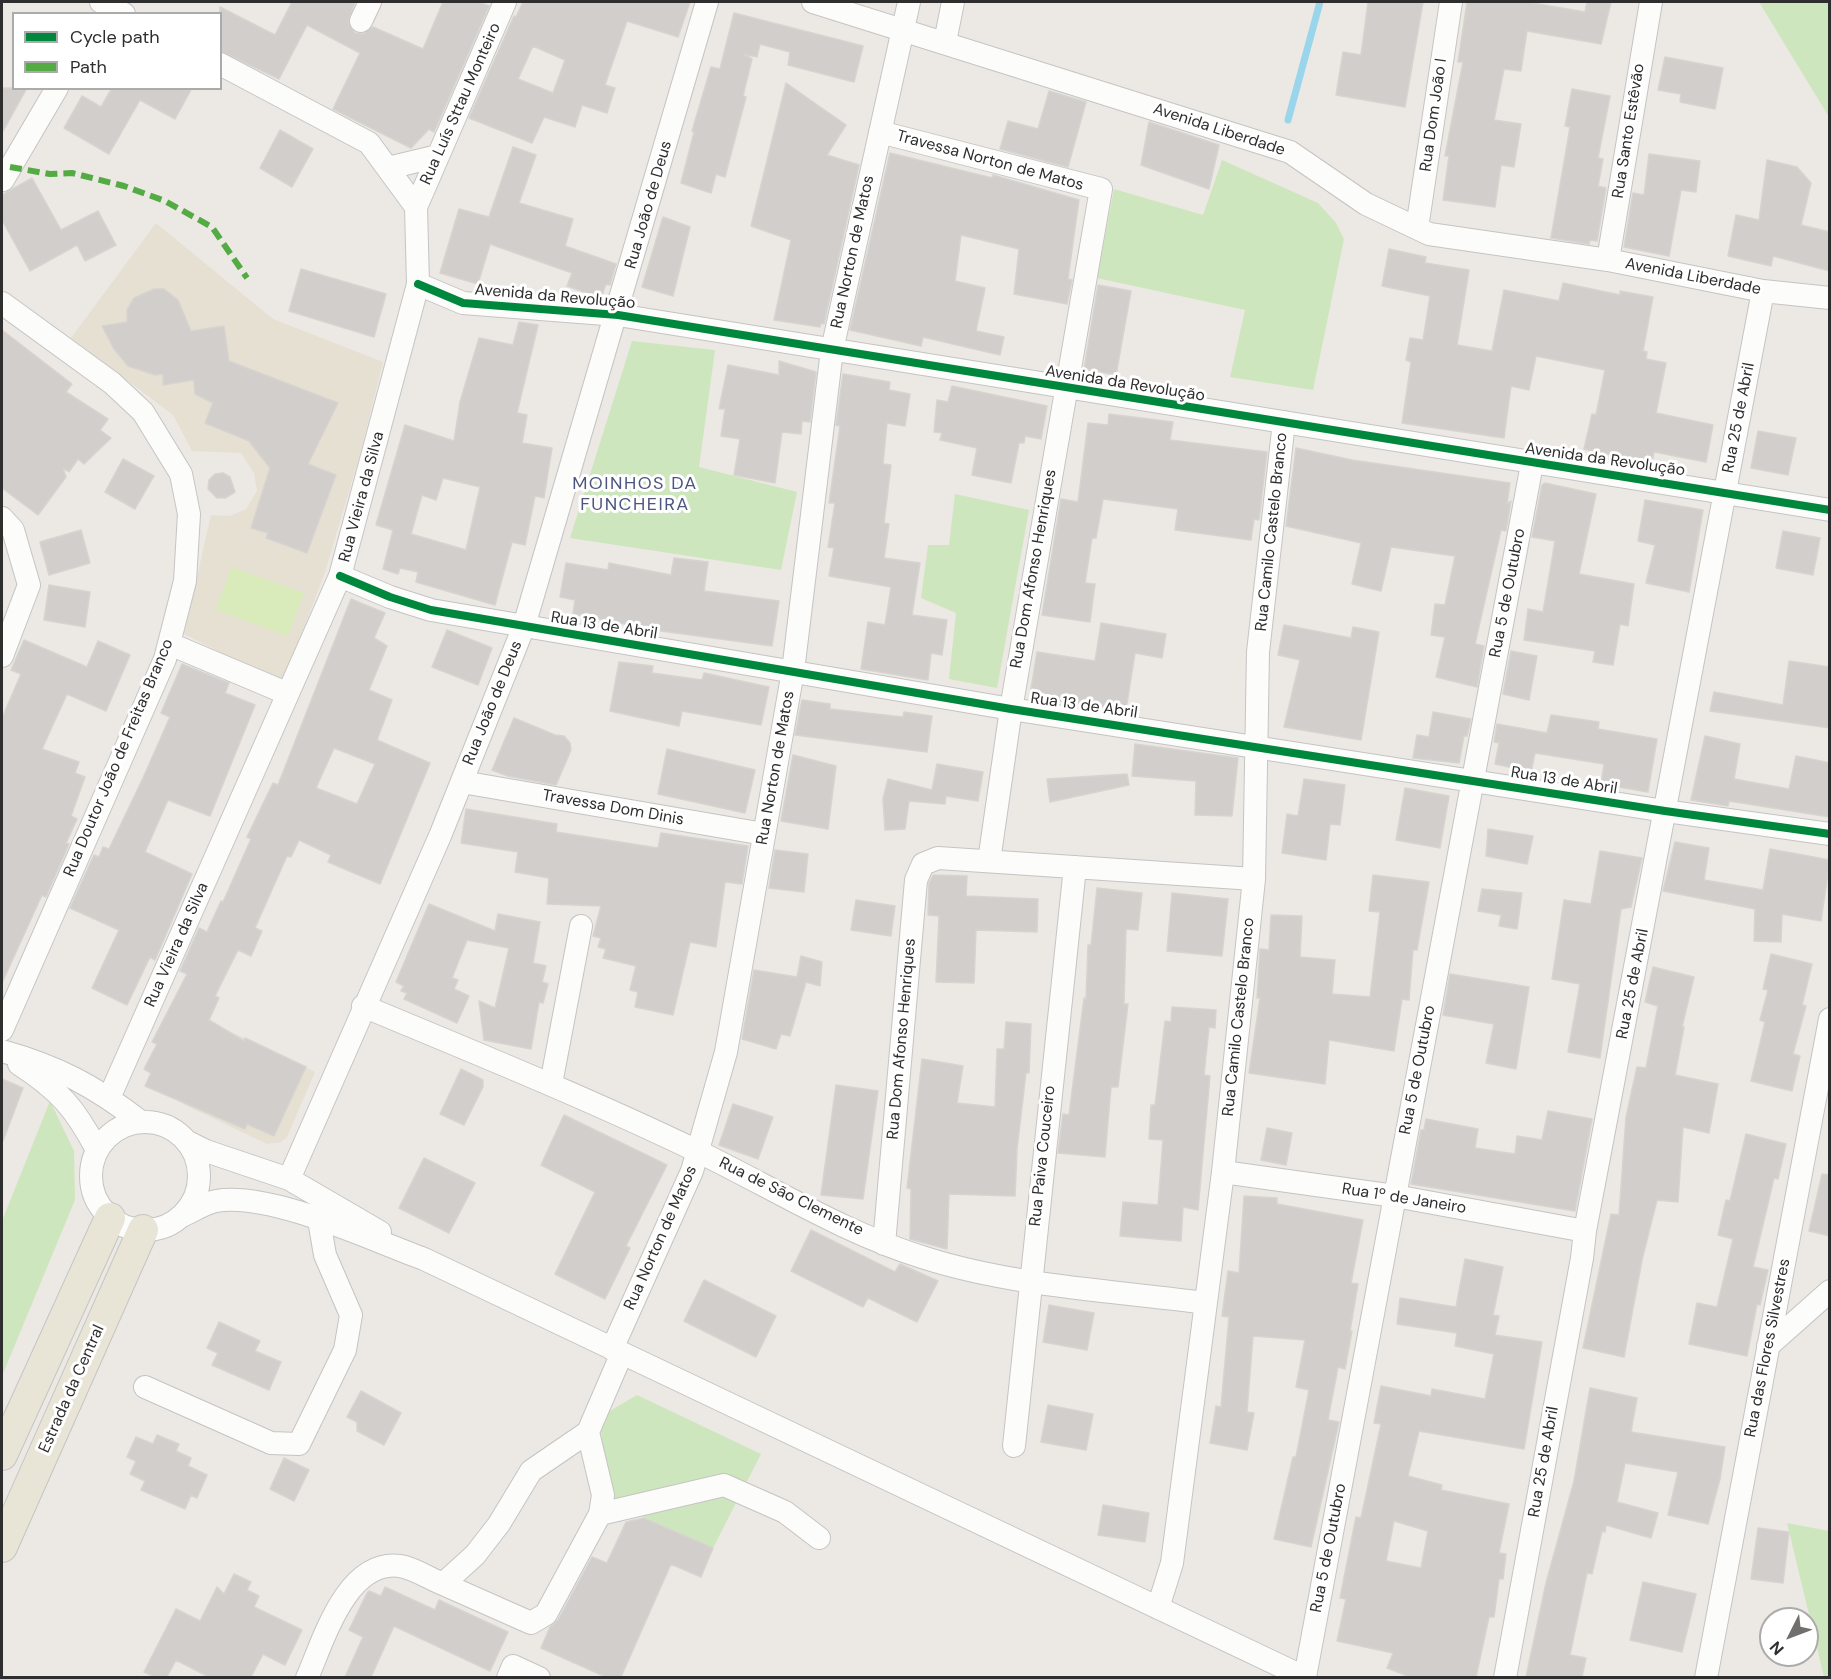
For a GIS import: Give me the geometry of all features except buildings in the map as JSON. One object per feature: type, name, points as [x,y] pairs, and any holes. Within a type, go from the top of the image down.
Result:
[{"type":"main road","points":[[2,1455],[110,1218]]},
{"type":"main road","name":"Estrada da Central","points":[[5,1531],[142,1230]]},
{"type":"street","name":"Rua Luís Sttau Monteiro","points":[[416,207],[506,2]]},
{"type":"street","name":"Rua João de Deus","points":[[289,1179],[462,782],[525,626],[618,315],[707,2]]},
{"type":"street","name":"Avenida Liberdade","points":[[813,2],[1290,152],[1366,204],[1428,234],[1608,260],[1762,291],[1830,298]]},
{"type":"street","name":"Rua Norton de Matos","points":[[588,1432],[617,1351],[692,1171],[726,1052],[793,671],[832,350],[909,2]]},
{"type":"street","points":[[945,42],[953,2]]},
{"type":"street","name":"Rua Dom João I","points":[[1417,228],[1451,2]]},
{"type":"street","name":"Rua Santo Estêvão","points":[[1608,260],[1651,2]]},
{"type":"street","points":[[222,65],[369,143],[416,207]]},
{"type":"street","points":[[3,180],[56,90]]},
{"type":"street","name":"Travessa Norton de Matos","points":[[880,132],[1101,189]]},
{"type":"street","points":[[388,168],[438,156]]},
{"type":"street","name":"Rua Dom Afonso Henriques","points":[[884,1244],[916,880],[923,864],[938,858],[989,861],[1011,709],[1064,388],[1101,189]]},
{"type":"street","name":"Rua Vieira da Silva","points":[[109,1098],[262,756],[286,693],[340,576],[418,284],[416,207]]},
{"type":"street","name":"Avenida da Revolução","points":[[418,284],[463,303],[618,315],[1532,464],[1725,491],[1830,510]]},
{"type":"street","name":"Rua 25 de Abril","points":[[1504,1677],[1585,1232],[1762,291]]},
{"type":"street","name":"Rua Doutor João de Freitas Branco","points":[[2,303],[112,383],[143,412],[181,474],[189,514],[186,580],[170,644],[2,1030]]},
{"type":"street","name":"Rua Camilo Castelo Branco","points":[[1158,1608],[1172,1563],[1223,1172],[1254,879],[1258,652],[1284,422]]},
{"type":"street","name":"Rua 5 de Outubro","points":[[1306,1677],[1532,464]]},
{"type":"street","points":[[2,518],[13,530],[29,585],[2,656]]},
{"type":"street","name":"Rua 13 de Abril","points":[[340,576],[390,597],[431,610],[1011,709],[1258,745],[1665,811],[1830,834]]},
{"type":"street","points":[[170,644],[286,693]]},
{"type":"street","name":"Travessa Dom Dinis","points":[[462,782],[764,834]]},
{"type":"street","points":[[989,861],[1254,879]]},
{"type":"street","name":"Rua Paiva Couceiro","points":[[1014,1446],[1075,867]]},
{"type":"street","points":[[551,1084],[581,926]]},
{"type":"street","name":"Rua de São Clemente","points":[[363,1006],[551,1084],[698,1151],[884,1244],[967,1269],[1030,1280],[1206,1303]]},
{"type":"street","name":"Rua das Flores Silvestres","points":[[1706,1677],[1830,1019]]},
{"type":"street","points":[[2,1052],[43,1062],[109,1098],[141,1122],[165,1127],[206,1151],[289,1179],[424,1259]]},
{"type":"street","points":[[2,1052],[51,1084],[82,1120],[97,1150]]},
{"type":"street","points":[[141,1122],[116,1130],[97,1150],[92,1167],[92,1186],[98,1203],[110,1218],[125,1227],[142,1230],[164,1227],[216,1201],[246,1199],[276,1204],[424,1259],[1306,1677]]},
{"type":"street","points":[[182,1216],[194,1198],[199,1179],[198,1165],[186,1141]]},
{"type":"street","name":"Rua 1º de Janeiro","points":[[1223,1172],[1395,1196],[1585,1232]]},
{"type":"street","points":[[145,1387],[271,1443],[299,1444],[345,1350],[351,1315],[325,1255],[319,1220]]},
{"type":"street","points":[[1768,1346],[1830,1291]]},
{"type":"street","points":[[307,1677],[349,1588],[374,1569],[400,1566],[531,1623],[546,1614],[600,1514],[603,1495],[588,1432],[531,1470],[498,1524],[475,1555],[443,1584]]},
{"type":"street","points":[[600,1514],[724,1485],[785,1512],[819,1538]]},
{"type":"street","points":[[508,1677],[513,1666],[539,1677]]},
{"type":"shaded area","points":[[156,223],[273,319],[383,362],[360,454],[325,572],[283,684],[184,634],[211,515],[230,516],[246,509],[257,491],[254,473],[241,453],[192,451],[173,415],[71,338]]},
{"type":"shaded area","points":[[219,1026],[315,1072],[287,1137],[281,1142],[267,1144],[183,1104]]},
{"type":"green space","points":[[1759,2],[1829,2],[1829,117]]},
{"type":"green space","points":[[1222,160],[1318,203],[1336,223],[1344,239],[1313,390],[1230,377],[1245,310],[1097,278],[1114,189],[1203,215]]},
{"type":"green space","points":[[632,341],[715,350],[699,467],[797,492],[781,570],[570,538]]},
{"type":"green space","points":[[955,494],[1029,510],[997,688],[949,679],[956,613],[921,598],[928,545],[949,545]]},
{"type":"green space","points":[[231,567],[304,593],[288,636],[216,610]]},
{"type":"green space","points":[[50,1101],[74,1151],[75,1200],[2,1376],[2,1221]]},
{"type":"green space","points":[[637,1395],[761,1454],[713,1548],[610,1502],[601,1431],[608,1412]]},
{"type":"green space","points":[[1787,1523],[1829,1531],[1829,1677],[1824,1677],[1819,1656],[1819,1607],[1807,1607]]},
{"type":"waterway","points":[[1288,120],[1320,2]]},
{"type":"marked path","points":[[10,167],[50,174],[72,173],[124,186],[165,201],[212,227],[247,278]]},
{"type":"cycle path","points":[[418,284],[463,303],[618,315],[1830,510]]},
{"type":"cycle path","points":[[340,576],[390,597],[431,610],[1011,709],[1665,811],[1830,834]]},
{"type":"district","name":"MOINHOS DA FUNCHEIRA","points":[[635,494]]}]
